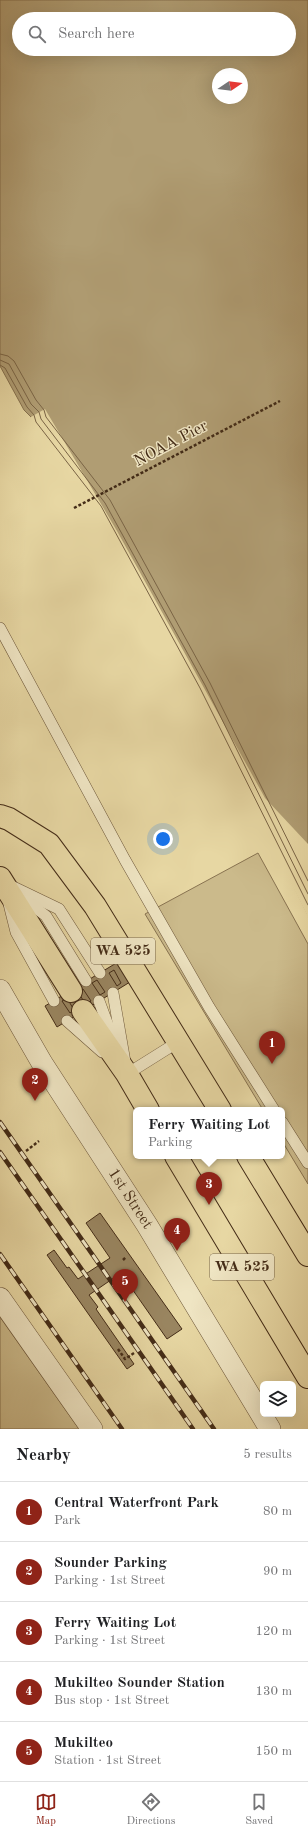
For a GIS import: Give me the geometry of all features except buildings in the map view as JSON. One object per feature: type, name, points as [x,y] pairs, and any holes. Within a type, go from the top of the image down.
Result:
[{"type":"main road","name":"WA 525","points":[[0,816],[9,819],[49,844],[95,906],[218,1107]]},
{"type":"main road","name":"WA 525","points":[[2,880],[70,991]]},
{"type":"main road","points":[[83,1011],[127,1074],[146,1107]]},
{"type":"main road","name":"WA 525","points":[[178,1159],[308,1377]]},
{"type":"main road","points":[[250,1159],[308,1255]]},
{"type":"street","name":"1st Street","points":[[0,990],[42,1063],[148,1225],[270,1429]]},
{"type":"street","points":[[0,1298],[92,1429]]},
{"type":"lane","points":[[0,628],[125,860],[209,1007],[272,1107]]},
{"type":"lane","name":"WA 525","points":[[2,880],[59,909],[100,973]]},
{"type":"lane","points":[[113,993],[127,1074],[178,1042]]},
{"type":"lane","points":[[285,1127],[308,1163]]},
{"type":"path","name":"NOAA Pier","points":[[74,508],[280,401]]},
{"type":"path","points":[[26,1151],[38,1141]]},
{"type":"path","points":[[118,1349],[125,1359],[134,1353]]},
{"type":"shaded area","points":[[258,853],[308,944],[308,1184],[285,1146],[285,1107],[261,1107],[145,914]]},
{"type":"shaded area","points":[[0,1317],[79,1429],[0,1429]]},
{"type":"water","points":[[0,0],[308,0],[308,915],[197,690],[97,508],[32,423],[31,417],[24,410],[0,366]]},
{"type":"pier","points":[[45,409],[117,531],[265,798],[308,844],[308,917],[195,691],[95,509],[30,424],[29,418]]},
{"type":"railway","points":[[0,1122],[214,1429]]},
{"type":"railway","points":[[0,1152],[193,1429]]},
{"type":"railway","points":[[0,1254],[122,1429]]},
{"type":"place","name":"Central Waterfront Park","points":[[272,1064]]},
{"type":"place","name":"Sounder Parking","points":[[35,1101]]},
{"type":"place","name":"Ferry Waiting Lot","points":[[209,1205]]},
{"type":"place","name":"Mukilteo Sounder Station","points":[[177,1251]]},
{"type":"place","name":"Mukilteo","points":[[125,1302]]}]
